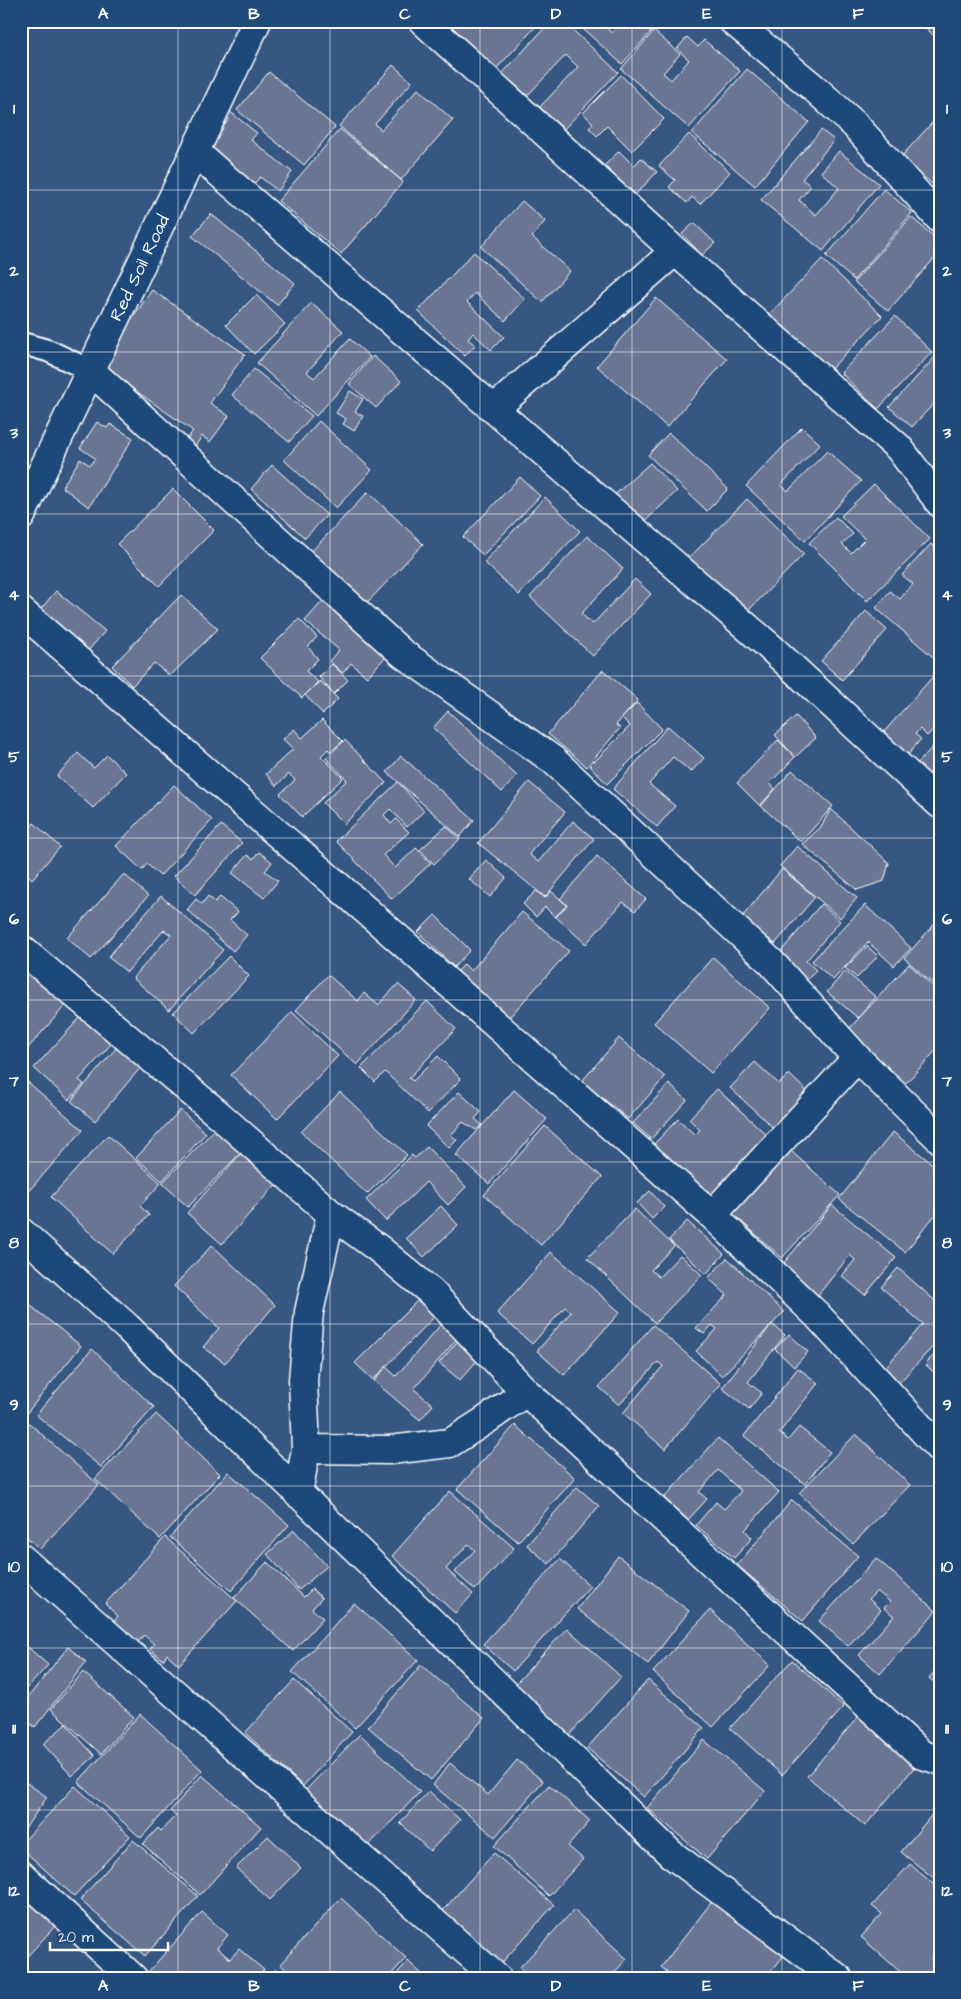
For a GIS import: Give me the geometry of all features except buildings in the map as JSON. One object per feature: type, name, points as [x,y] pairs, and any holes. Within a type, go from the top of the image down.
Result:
[{"type":"street","name":"Red Soil Road","points":[[21,516],[258,21]]},
{"type":"street","points":[[424,21],[675,251],[899,448],[940,503]]},
{"type":"street","points":[[734,21],[854,124],[940,219]]},
{"type":"street","points":[[195,152],[769,646],[940,804]]},
{"type":"street","points":[[494,408],[675,251]]},
{"type":"street","points":[[91,371],[402,653],[552,760],[771,962],[857,1058],[940,1139]]},
{"type":"street","points":[[21,611],[368,912],[712,1215],[817,1315],[940,1449]]},
{"type":"street","points":[[21,949],[218,1114],[331,1214],[379,1249],[431,1292],[526,1392],[934,1753]]},
{"type":"street","points":[[712,1215],[857,1058]]},
{"type":"street","points":[[298,1494],[306,1449],[303,1380],[309,1312],[331,1214]]},
{"type":"street","points":[[21,1232],[127,1327],[671,1854],[838,1978]]},
{"type":"street","points":[[306,1449],[390,1450],[450,1443],[526,1392]]},
{"type":"street","points":[[21,1558],[497,1978]]},
{"type":"street","points":[[21,1875],[133,1978]]},
{"type":"lane","points":[[21,343],[49,351],[91,371]]},
{"type":"lane","points":[[21,360],[42,350]]}]
